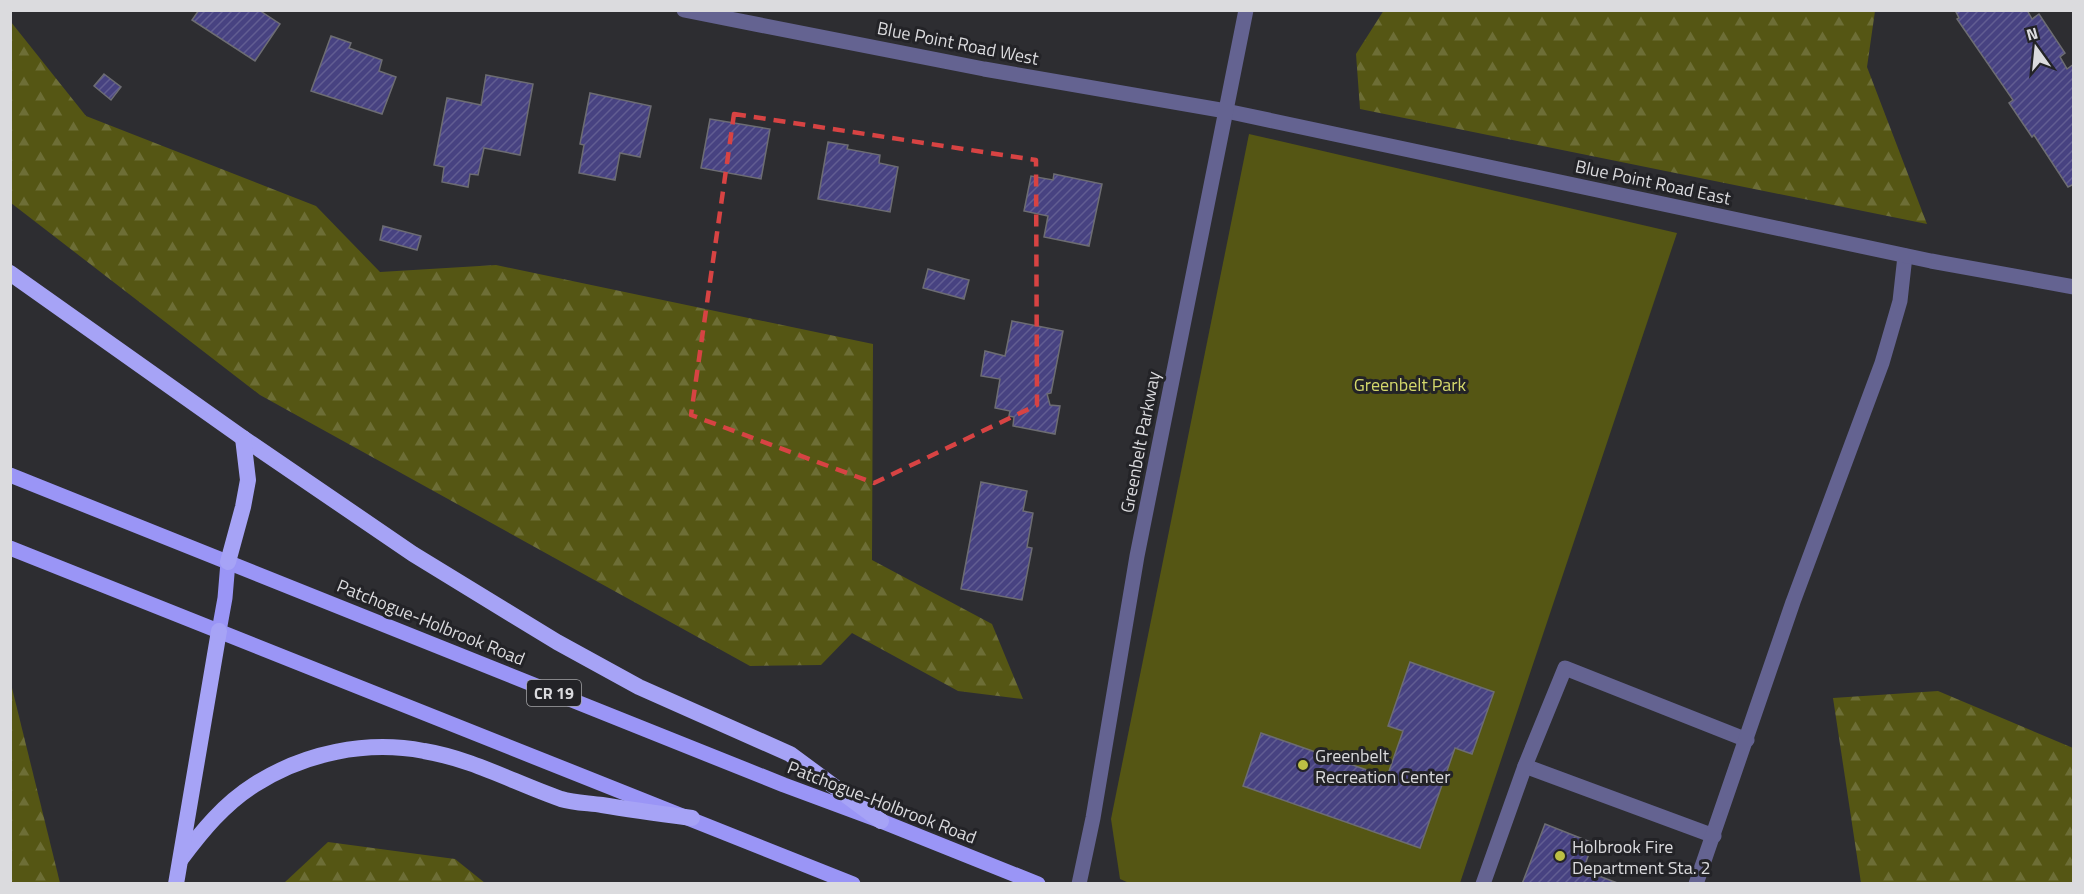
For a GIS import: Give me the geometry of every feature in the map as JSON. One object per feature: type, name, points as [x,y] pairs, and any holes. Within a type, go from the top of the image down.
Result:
[{"type":"highway","points":[[10,273],[243,438],[413,554],[488,602],[639,687],[790,754],[881,821]]},
{"type":"highway","points":[[228,562],[248,480],[243,438]]},
{"type":"highway","points":[[176,884],[219,631]]},
{"type":"highway","points":[[181,859],[203,829],[254,785],[322,755],[360,747],[392,746],[425,751],[496,773],[564,800],[692,818]]},
{"type":"main road","name":"Patchogue-Holbrook Road","points":[[10,475],[784,785],[1038,884]]},
{"type":"main road","points":[[10,548],[853,884]]},
{"type":"main road","points":[[219,631],[228,562]]},
{"type":"street","name":"Greenbelt Parkway","points":[[1079,884],[1093,818],[1137,556],[1246,10]]},
{"type":"street","name":"Blue Point Road West","points":[[684,11],[984,69],[1226,111]]},
{"type":"street","name":"Blue Point Road East","points":[[1226,111],[1905,256],[2073,287]]},
{"type":"street","points":[[1696,884],[1793,602],[1882,363],[1900,301],[1905,256]]},
{"type":"street","points":[[1483,884],[1525,766],[1565,668],[1746,740]]},
{"type":"street","points":[[1525,766],[1714,836]]},
{"type":"highlighted area","points":[[734,114],[1036,160],[1037,405],[874,483],[691,415]]},
{"type":"green space","points":[[1384,10],[1875,11],[1867,67],[1927,224],[1360,109],[1356,54]]},
{"type":"green space","points":[[11,22],[86,116],[316,206],[380,272],[496,265],[873,344],[872,560],[992,624],[1023,699],[958,691],[852,633],[821,665],[750,666],[260,395],[11,203]]},
{"type":"green space","name":"Greenbelt Park","points":[[1249,134],[1677,233],[1460,883],[1129,883],[1120,879],[1111,819]]},
{"type":"green space","points":[[11,684],[60,883],[11,883]]},
{"type":"green space","points":[[1938,691],[2073,748],[2073,883],[1861,883],[1833,698]]},
{"type":"green space","points":[[328,842],[455,859],[485,883],[284,883]]},
{"type":"building","points":[[199,10],[263,10],[262,12],[280,24],[255,61],[192,20]]},
{"type":"building","points":[[1955,10],[2027,10],[2032,19],[2039,14],[2065,53],[2060,57],[2067,69],[2074,64],[2074,184],[2068,187],[2034,135],[2032,137],[2009,103],[2013,100],[1957,19],[1959,18]]},
{"type":"building","points":[[331,36],[351,43],[349,48],[382,60],[379,71],[396,77],[382,114],[311,91]]},
{"type":"building","points":[[104,74],[121,87],[111,100],[94,86]]},
{"type":"building","points":[[486,75],[533,84],[520,155],[484,148],[478,175],[470,174],[468,187],[442,182],[444,167],[434,165],[447,98],[481,105]]},
{"type":"building","points":[[590,93],[651,106],[640,157],[620,153],[615,180],[579,173],[584,145],[580,144]]},
{"type":"building","points":[[710,119],[770,129],[761,179],[701,168]]},
{"type":"building","points":[[828,142],[848,145],[847,149],[880,155],[879,163],[898,167],[890,212],[818,199]]},
{"type":"building","points":[[1054,174],[1102,184],[1089,246],[1044,237],[1048,216],[1024,211],[1031,176],[1053,180]]},
{"type":"building","points":[[383,226],[421,236],[417,250],[380,240]]},
{"type":"building","points":[[928,269],[969,280],[964,299],[923,288]]},
{"type":"building","points":[[1012,321],[1063,331],[1051,393],[1047,394],[1050,405],[1060,406],[1055,434],[1013,426],[1014,417],[1009,416],[1010,411],[995,408],[1000,379],[981,376],[985,351],[1005,356]]},
{"type":"building","points":[[981,482],[1027,491],[1023,511],[1033,513],[1027,547],[1032,548],[1022,600],[961,589]]},
{"type":"building","name":"Greenbelt Recreation Center","points":[[1410,662],[1494,692],[1472,754],[1455,748],[1420,848],[1243,786],[1261,733],[1387,777],[1403,731],[1388,726]]},
{"type":"building","name":"Holbrook Fire Department Sta. 2","points":[[1545,824],[1593,843],[1583,870],[1620,884],[1522,884]]},
{"type":"place","name":"Greenbelt Recreation Center","points":[[1303,765]]},
{"type":"place","name":"Holbrook Fire Department Sta. 2","points":[[1560,856]]}]
